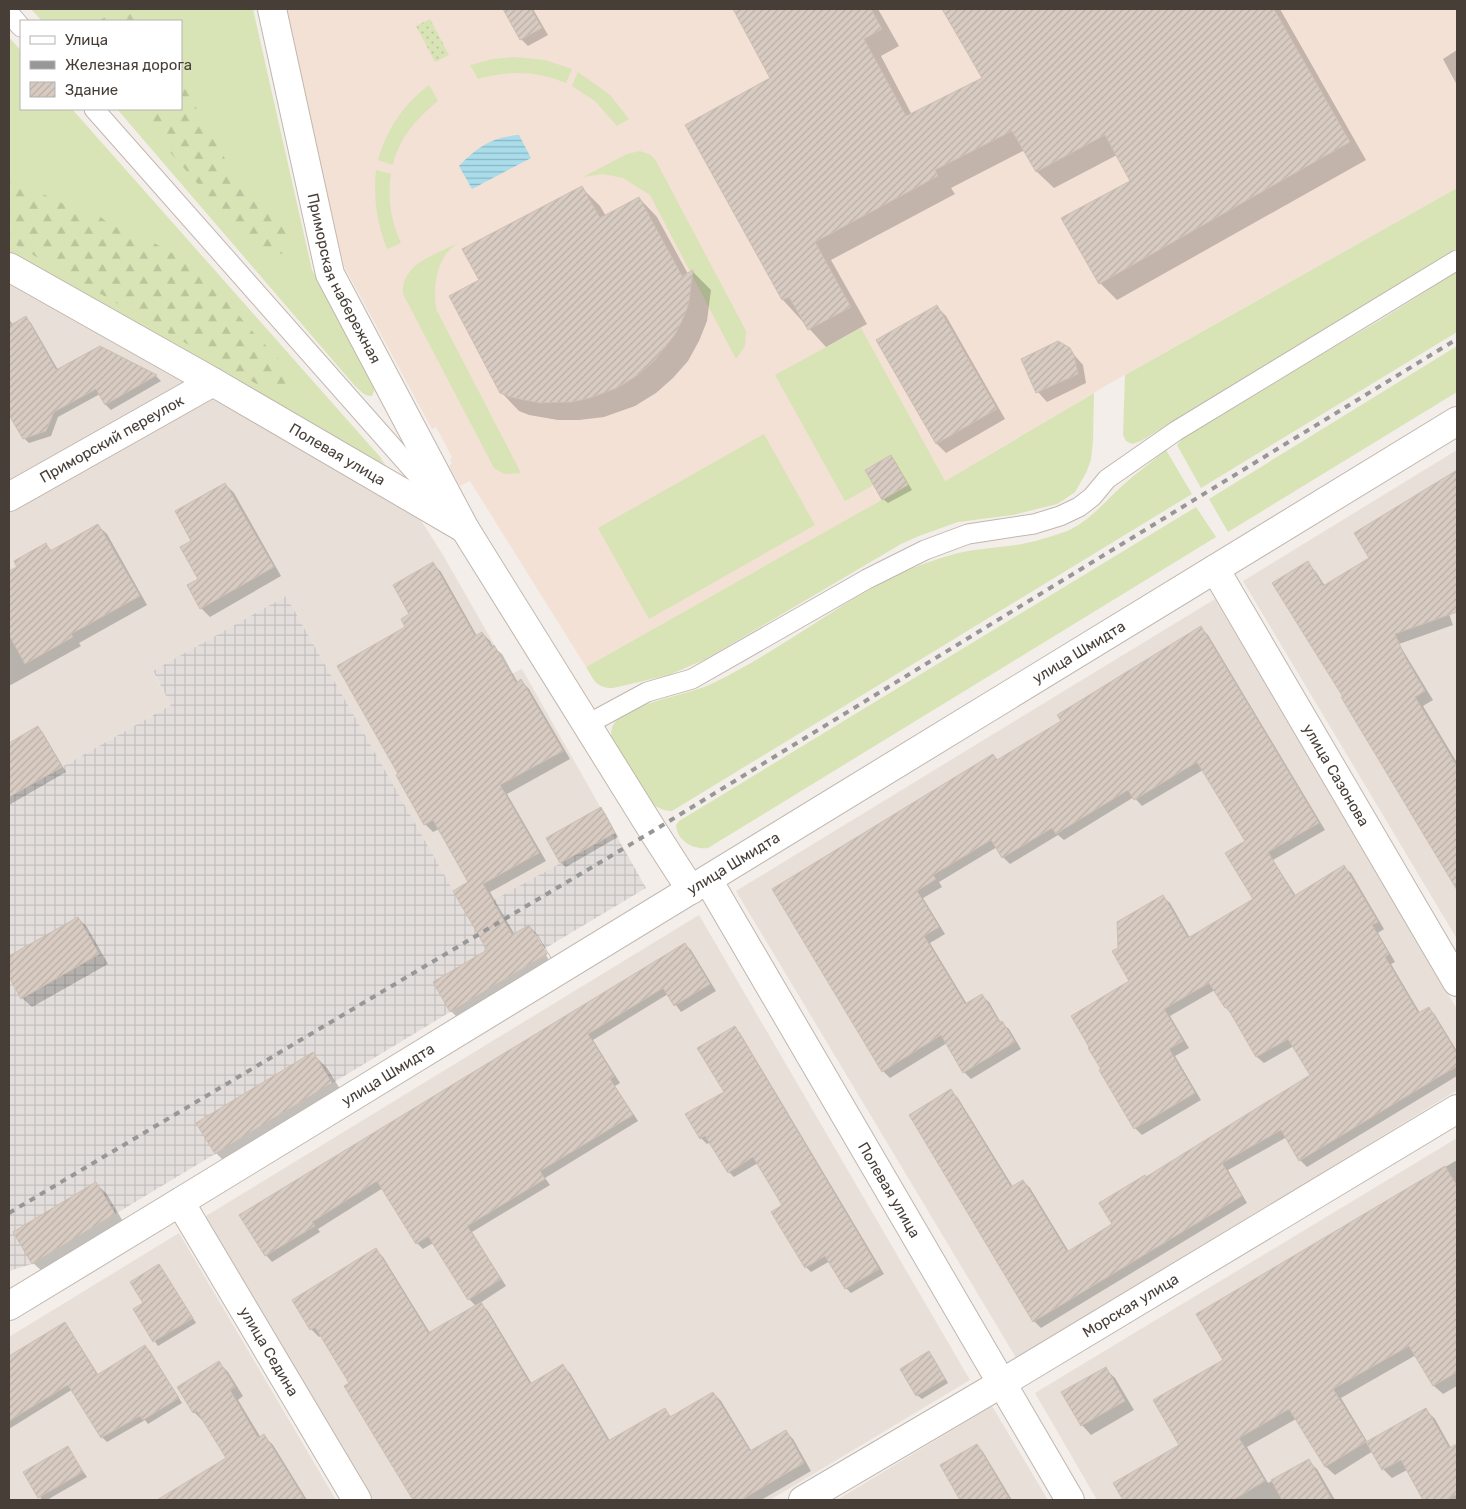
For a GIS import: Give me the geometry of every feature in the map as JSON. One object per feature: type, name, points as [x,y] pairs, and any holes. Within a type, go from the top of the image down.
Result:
[{"type":"street","name":"Приморская набережная","points":[[272,9],[330,274],[465,529]]},
{"type":"street","name":"Полевая улица","points":[[9,267],[213,382],[465,529],[586,725],[700,885],[1002,1383],[1070,1500]]},
{"type":"street","name":"Приморский переулок","points":[[9,497],[213,382]]},
{"type":"street","name":"улица Шмидта","points":[[9,1306],[1457,421]]},
{"type":"street","name":"улица Сазонова","points":[[1215,569],[1457,982]]},
{"type":"street","name":"Морская улица","points":[[803,1500],[1002,1383],[1457,1109]]},
{"type":"street","name":"улица Седина","points":[[180,1202],[357,1500]]},
{"type":"lane","points":[[9,13],[20,26]]},
{"type":"lane","points":[[95,110],[465,529]]},
{"type":"lane","points":[[586,725],[647,692],[692,679],[867,579],[925,550],[968,534],[1042,521],[1060,516],[1079,507],[1092,497],[1107,479],[1176,431],[1457,260]]},
{"type":"shaded area","points":[[285,9],[1457,9],[1457,188],[1112,382],[945,481],[937,469],[586,667],[470,481],[460,486],[449,466],[452,463],[450,459],[452,457],[436,427],[432,429],[344,266]]},
{"type":"shaded area","points":[[9,251],[378,463],[382,463],[381,458],[443,555],[511,674],[522,669],[615,833],[467,916],[286,596],[153,672],[171,705],[9,797]]},
{"type":"shaded area","points":[[1457,450],[1457,939],[1243,581]]},
{"type":"shaded area","points":[[286,596],[467,915],[615,833],[646,888],[544,949],[546,954],[215,1154],[32,1264],[9,1271],[9,797],[171,705],[153,671]]},
{"type":"shaded area","points":[[1215,599],[1457,1009],[1457,1090],[1018,1361],[736,891]]},
{"type":"shaded area","points":[[699,915],[970,1380],[770,1500],[373,1500],[201,1219]]},
{"type":"shaded area","points":[[1457,1138],[1457,1500],[1097,1500],[1035,1393]]},
{"type":"shaded area","points":[[179,1233],[336,1500],[9,1500],[9,1337]]},
{"type":"shaded area","points":[[992,1406],[1048,1500],[837,1500]]},
{"type":"green space","points":[[31,9],[253,9],[312,270],[373,384],[374,391],[372,396],[365,394],[355,386],[118,110],[182,110],[182,20],[41,20]]},
{"type":"green space","points":[[129,9],[144,20],[101,20],[116,10]]},
{"type":"green space","points":[[430,19],[449,55],[435,62],[416,26]]},
{"type":"green space","points":[[9,37],[20,50],[20,110],[73,110],[381,458],[382,463],[378,463],[9,251]]},
{"type":"green space","points":[[514,57],[545,60],[572,69],[566,83],[544,76],[522,73],[500,74],[478,79],[470,65],[493,59]]},
{"type":"green space","points":[[578,72],[610,95],[629,119],[617,126],[595,101],[572,86]]},
{"type":"green space","points":[[182,83],[228,164],[241,179],[253,186],[265,198],[286,227],[288,243],[285,253],[265,253],[241,233],[133,110],[182,110]]},
{"type":"green space","points":[[429,85],[438,101],[423,114],[404,137],[393,165],[378,160],[386,138],[397,118],[411,101]]},
{"type":"green space","points":[[640,151],[651,155],[656,161],[746,331],[745,346],[736,359],[650,195],[623,178],[603,174],[583,177],[627,154]]},
{"type":"green space","points":[[376,170],[391,174],[389,192],[391,209],[401,243],[387,249],[377,210]]},
{"type":"green space","points":[[9,175],[26,186],[64,204],[98,215],[112,226],[134,232],[188,263],[216,289],[287,368],[293,381],[291,389],[286,393],[275,392],[260,386],[9,241]]},
{"type":"green space","points":[[1457,188],[1457,248],[1141,441],[1132,444],[1126,441],[1123,435],[1125,375]]},
{"type":"green space","points":[[458,243],[445,256],[438,272],[435,291],[436,309],[521,473],[504,474],[494,468],[403,294],[407,275],[414,268],[422,261]]},
{"type":"green space","points":[[1457,272],[1457,332],[1201,488],[1177,445],[1188,432],[1382,319]]},
{"type":"green space","points":[[861,328],[945,481],[1094,393],[1091,460],[1075,492],[1057,504],[1013,515],[958,522],[919,536],[901,544],[706,659],[669,675],[613,688],[599,685],[586,667],[908,485],[891,455],[865,469],[874,485],[845,501],[775,375]]},
{"type":"green space","points":[[1457,346],[1457,392],[1228,532],[1209,499]]},
{"type":"green space","points":[[764,434],[815,525],[649,619],[598,528]]},
{"type":"green space","points":[[1166,450],[1192,494],[672,811],[659,808],[649,801],[616,752],[611,736],[615,722],[621,716],[644,705],[709,685],[733,673],[780,646],[848,602],[895,576],[954,554],[1022,544],[1067,531],[1090,517],[1127,481]]},
{"type":"green space","points":[[1196,507],[1216,537],[708,848],[692,846],[679,836],[676,825],[679,821]]},
{"type":"water","points":[[519,135],[531,158],[472,189],[459,166],[472,153],[486,144],[501,138]]},
{"type":"building","points":[[503,9],[531,9],[542,28],[520,40]]},
{"type":"building","points":[[733,9],[871,9],[882,29],[864,39],[906,116],[982,78],[942,9],[1274,9],[1350,142],[1099,284],[1061,218],[1130,181],[1105,135],[1036,172],[1012,131],[935,170],[938,176],[815,242],[851,307],[808,330],[789,297],[782,300],[685,125],[770,78]]},
{"type":"building","points":[[582,186],[600,218],[639,197],[682,276],[693,270],[686,312],[676,333],[655,360],[638,375],[617,388],[590,398],[572,402],[539,403],[510,397],[500,393],[449,296],[479,280],[462,249]]},
{"type":"building","points":[[937,305],[997,409],[936,444],[876,340]]},
{"type":"building","points":[[26,316],[56,370],[100,346],[157,375],[105,405],[96,389],[54,412],[46,431],[23,439],[9,415],[9,326]]},
{"type":"building","points":[[1058,341],[1070,348],[1074,355],[1078,374],[1036,393],[1021,359]]},
{"type":"building","points":[[891,455],[908,485],[882,500],[865,470]]},
{"type":"building","points":[[1457,470],[1457,612],[1395,634],[1406,659],[1425,691],[1415,697],[1457,767],[1457,890],[1341,697],[1343,697],[1272,583],[1308,561],[1323,586],[1369,558],[1354,533]]},
{"type":"building","points":[[225,483],[274,567],[200,609],[187,585],[198,579],[180,547],[191,541],[175,511]]},
{"type":"building","points":[[98,524],[140,596],[71,634],[73,637],[25,664],[9,635],[9,571],[17,567],[14,561],[46,543],[50,551]]},
{"type":"building","points":[[433,562],[475,636],[482,632],[491,647],[494,645],[516,683],[521,679],[563,751],[500,785],[539,853],[483,884],[512,935],[529,925],[547,954],[450,1012],[433,982],[487,950],[453,891],[468,882],[433,820],[424,825],[396,775],[398,774],[337,666],[405,627],[401,619],[409,614],[393,585]]},
{"type":"building","points":[[1201,626],[1319,823],[1268,852],[1294,896],[1344,865],[1378,922],[1372,925],[1389,954],[1385,957],[1418,1013],[1429,1007],[1457,1054],[1457,1066],[1299,1161],[1281,1130],[1222,1163],[1242,1196],[1033,1322],[909,1115],[951,1089],[1011,1187],[1023,1180],[1067,1252],[1112,1224],[1099,1203],[1145,1175],[1146,1177],[1310,1075],[1288,1039],[1256,1057],[1227,1007],[1225,1008],[1209,983],[1164,1009],[1183,1041],[1169,1049],[1195,1093],[1134,1129],[1099,1070],[1101,1069],[1071,1016],[1129,981],[1112,951],[1118,948],[1117,922],[1163,895],[1188,938],[1253,899],[1225,853],[1245,841],[1197,762],[1134,800],[1128,790],[1056,834],[1052,828],[1002,858],[991,840],[933,875],[936,879],[917,891],[939,927],[924,936],[965,1004],[982,994],[999,1022],[1002,1021],[1015,1042],[963,1073],[941,1035],[882,1072],[772,889],[993,754],[997,760],[1061,721],[1057,715]]},
{"type":"building","points":[[38,726],[62,767],[9,797],[9,743]]},
{"type":"building","points":[[601,807],[615,833],[560,863],[546,838]]},
{"type":"building","points":[[78,917],[99,954],[21,999],[9,977],[9,956]]},
{"type":"building","points":[[685,943],[710,984],[674,1006],[663,988],[588,1034],[614,1076],[610,1079],[633,1115],[540,1171],[545,1179],[467,1226],[501,1279],[468,1300],[428,1236],[416,1244],[377,1181],[312,1222],[315,1226],[265,1256],[239,1215]]},
{"type":"building","points":[[735,1026],[879,1269],[845,1289],[825,1256],[805,1268],[771,1212],[782,1205],[753,1157],[728,1173],[705,1136],[700,1139],[685,1114],[724,1092],[697,1048]]},
{"type":"building","points":[[313,1052],[332,1083],[215,1154],[196,1123]]},
{"type":"building","points":[[1445,1166],[1457,1186],[1457,1372],[1433,1386],[1409,1346],[1333,1389],[1366,1442],[1325,1467],[1289,1409],[1239,1438],[1265,1481],[1233,1500],[1123,1500],[1113,1483],[1179,1445],[1153,1400],[1223,1360],[1196,1314]]},
{"type":"building","points":[[96,1182],[115,1214],[32,1264],[13,1232]]},
{"type":"building","points":[[376,1248],[428,1333],[481,1302],[530,1384],[563,1364],[608,1441],[665,1408],[670,1417],[713,1392],[750,1451],[786,1430],[804,1463],[741,1500],[413,1500],[344,1386],[349,1383],[315,1327],[310,1330],[292,1300]]},
{"type":"building","points":[[159,1264],[193,1318],[153,1342],[133,1309],[143,1303],[130,1282]]},
{"type":"building","points":[[65,1322],[97,1375],[145,1345],[179,1398],[143,1420],[140,1416],[101,1438],[68,1385],[9,1421],[9,1356]]},
{"type":"building","points":[[929,1351],[945,1379],[916,1396],[900,1369]]},
{"type":"building","points":[[219,1361],[235,1387],[230,1390],[258,1438],[264,1434],[305,1500],[157,1500],[226,1458],[197,1411],[193,1413],[177,1387]]},
{"type":"building","points":[[1106,1367],[1125,1401],[1081,1426],[1061,1392]]},
{"type":"building","points":[[1426,1408],[1449,1448],[1457,1444],[1457,1494],[1445,1500],[1423,1500],[1401,1460],[1382,1470],[1366,1442]]},
{"type":"building","points":[[977,1444],[1010,1500],[960,1500],[940,1465]]},
{"type":"building","points":[[68,1446],[83,1472],[38,1498],[23,1472]]},
{"type":"building","points":[[1309,1459],[1332,1500],[1282,1500],[1271,1480]]},
{"type":"railway","points":[[9,1213],[653,831],[1457,339]]}]
